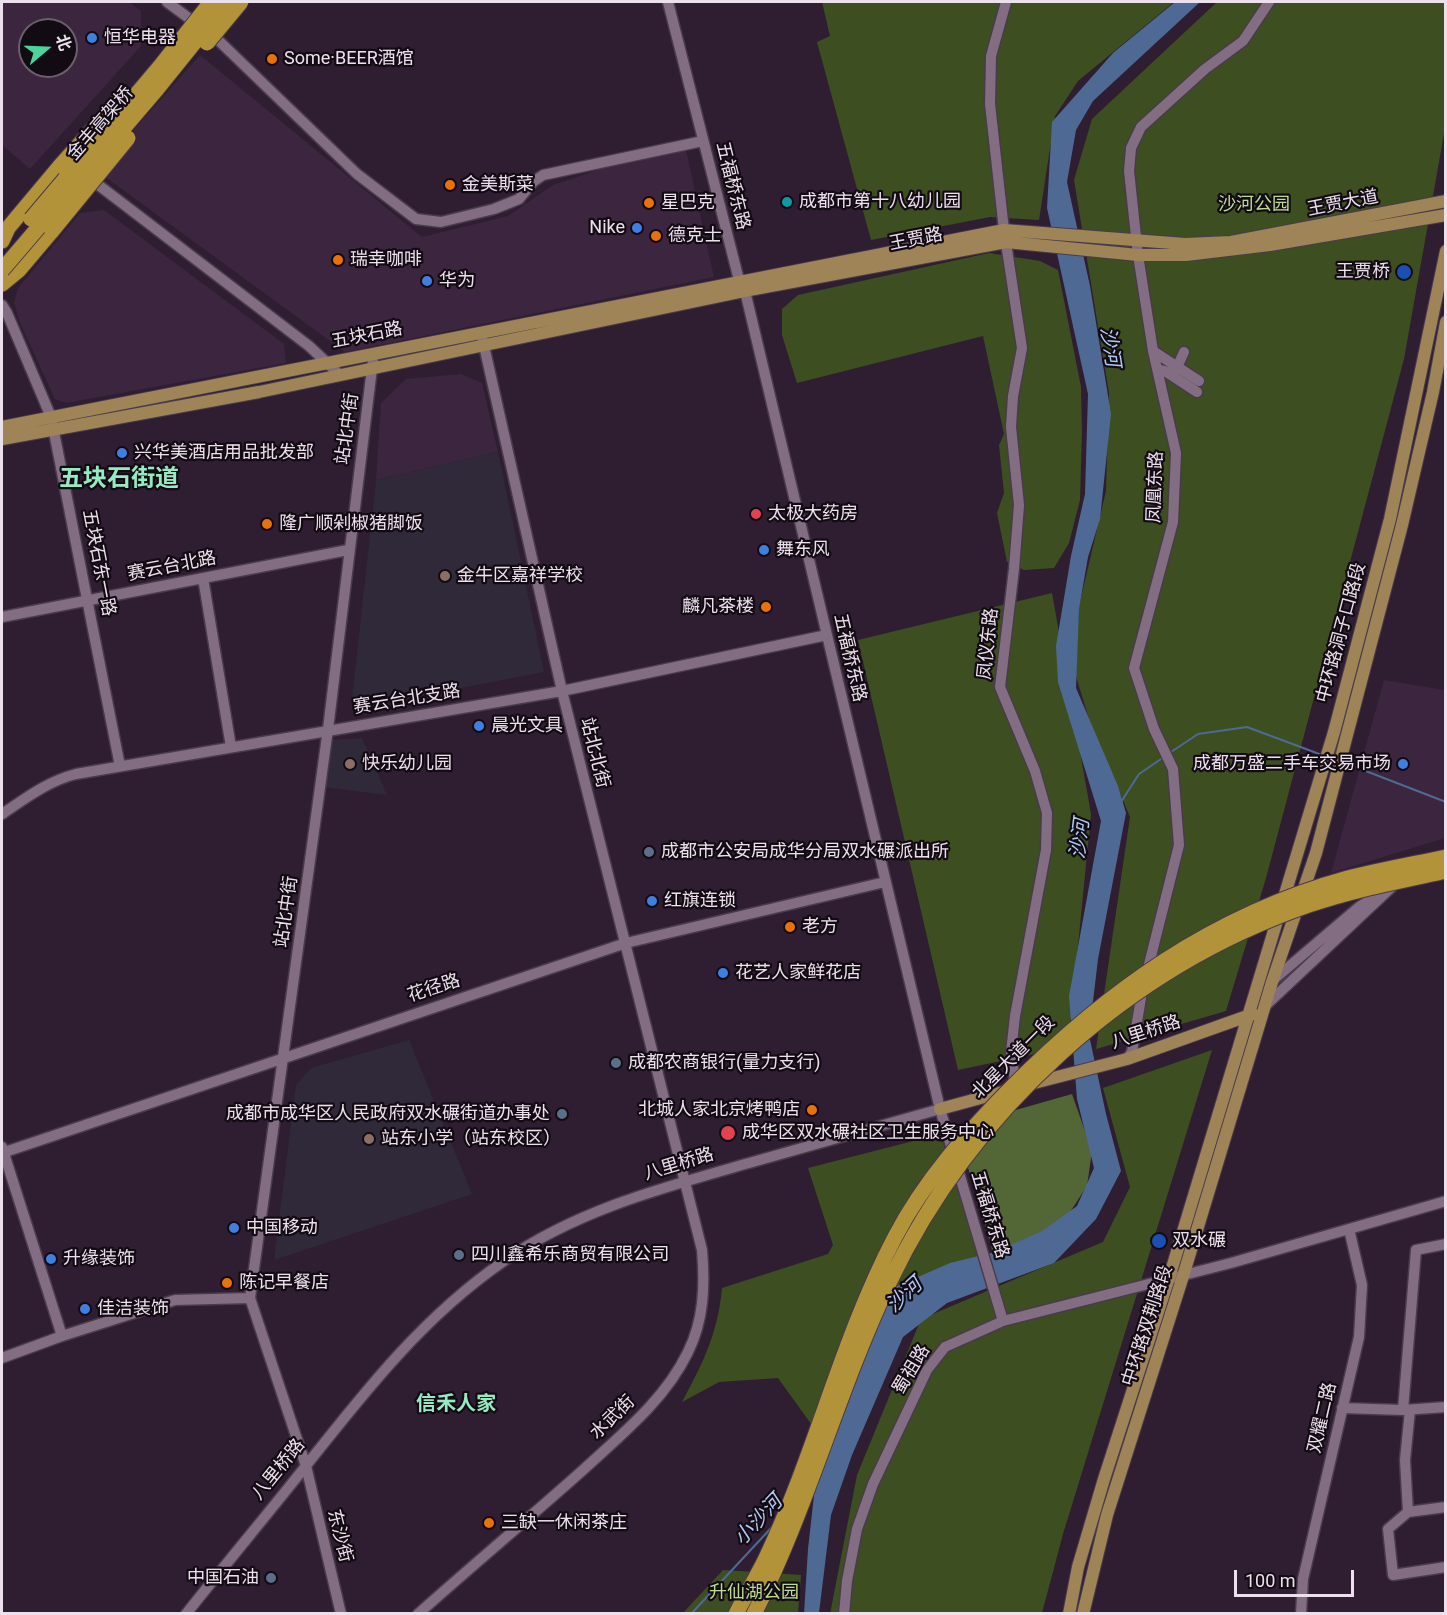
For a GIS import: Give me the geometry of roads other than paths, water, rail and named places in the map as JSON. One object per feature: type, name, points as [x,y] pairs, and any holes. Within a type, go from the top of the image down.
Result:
[{"type":"highway","points":[[2,242],[8,228],[156,59],[202,2]]},
{"type":"highway","name":"金丰高架桥","points":[[2,254],[162,64],[209,2]]},
{"type":"highway","name":"金丰高架桥","points":[[2,270],[229,2]]},
{"type":"highway","points":[[2,283],[19,270],[241,2]]},
{"type":"highway","name":"北星大道一段","points":[[736,1614],[765,1559],[846,1347],[894,1238],[942,1164],[983,1116],[1059,1039],[1094,1010],[1164,959],[1194,942],[1244,917],[1316,889],[1348,878],[1446,855]]},
{"type":"highway","name":"北星大道一段","points":[[754,1614],[780,1563],[888,1284],[919,1225],[945,1185],[1011,1103],[1088,1029],[1121,1004],[1219,945],[1308,906],[1356,891],[1446,872]]},
{"type":"main road","points":[[2,283],[87,176],[213,36],[229,2]]},
{"type":"main road","points":[[2,242],[194,21]]},
{"type":"main road","name":"王贾大道","points":[[1103,246],[1137,241],[1185,244],[1231,242],[1446,201]]},
{"type":"main road","name":"王贾大道","points":[[1103,246],[1138,255],[1227,251],[1446,215]]},
{"type":"main road","name":"王贾路","points":[[740,288],[1005,236],[1103,246]]},
{"type":"main road","name":"中环路洞子口路段","points":[[1248,1017],[1334,732],[1390,519],[1446,251]]},
{"type":"main road","name":"五块石路","points":[[2,439],[52,423],[327,362],[481,331],[740,288]]},
{"type":"main road","name":"五块石路","points":[[2,426],[52,423],[260,392],[484,346],[740,288]]},
{"type":"main road","name":"中环路洞子口路段","points":[[1272,982],[1316,853],[1336,783],[1402,525],[1433,392],[1446,322]]},
{"type":"main road","name":"中环路双荆路段","points":[[1083,1614],[1107,1515],[1184,1274],[1272,982]]},
{"type":"main road","name":"八里桥路","points":[[940,1109],[1126,1059],[1248,1017],[1266,1005]]},
{"type":"main road","name":"中环路双荆路段","points":[[1069,1614],[1078,1567],[1104,1479],[1169,1278],[1248,1017]]},
{"type":"street","points":[[167,2],[213,36],[357,174],[416,219],[441,222],[477,213],[519,199],[533,182],[543,175],[703,141]]},
{"type":"street","points":[[194,21],[209,2]]},
{"type":"street","name":"五福桥东路","points":[[668,2],[826,635],[940,1109],[1003,1321]]},
{"type":"street","name":"凤仪东路","points":[[1006,2],[991,56],[990,104],[1005,236],[1022,348],[1013,396],[1011,427],[1019,505],[1000,687],[1035,771],[1047,813],[1046,850],[1015,1016],[1011,1052],[1016,1088]]},
{"type":"street","name":"凤凰东路","points":[[1126,1059],[1132,1052],[1142,992],[1179,845],[1173,769],[1154,729],[1134,668],[1173,522],[1176,453],[1153,351],[1138,255],[1129,171],[1131,148],[1141,127],[1205,69],[1243,41],[1269,2]]},
{"type":"street","points":[[87,176],[327,362],[340,375]]},
{"type":"street","name":"五块石东一路","points":[[2,305],[8,313],[52,423],[120,766]]},
{"type":"street","name":"站北北街","points":[[481,331],[562,691],[683,1181]]},
{"type":"street","points":[[1153,351],[1175,371],[1198,387]]},
{"type":"street","points":[[1175,371],[1184,352]]},
{"type":"street","name":"站北中街","points":[[306,1466],[250,1298],[285,1056],[328,729],[348,550],[373,369],[372,354]]},
{"type":"street","points":[[1157,369],[1175,371]]},
{"type":"street","name":"赛云台北路","points":[[2,616],[348,550]]},
{"type":"street","points":[[202,578],[231,747]]},
{"type":"street","name":"赛云台北支路","points":[[2,814],[59,778],[328,729],[562,691],[826,635]]},
{"type":"street","name":"八里桥路","points":[[1266,1005],[1408,871],[1446,855]]},
{"type":"street","name":"八里桥路","points":[[1272,982],[1359,907],[1411,874],[1446,864]]},
{"type":"street","name":"八里桥路","points":[[1392,887],[1446,877]]},
{"type":"street","name":"花径路","points":[[2,1151],[626,943],[885,882]]},
{"type":"street","name":"八里桥路","points":[[186,1614],[348,1411],[405,1345],[461,1292],[506,1259],[563,1227],[618,1203],[683,1181],[940,1109]]},
{"type":"street","points":[[2,1151],[62,1336]]},
{"type":"street","name":"水武街","points":[[418,1614],[601,1454],[642,1415],[671,1382],[689,1351],[700,1320],[705,1283],[702,1250],[683,1181]]},
{"type":"street","name":"蜀祖路","points":[[844,1614],[847,1581],[857,1528],[873,1484],[927,1370],[945,1347],[1003,1321],[1184,1274],[1446,1201]]},
{"type":"street","name":"双耀二路","points":[[1301,1614],[1303,1579],[1359,1336],[1362,1285],[1349,1229]]},
{"type":"street","points":[[1408,1512],[1405,1460],[1416,1250],[1446,1244]]},
{"type":"street","points":[[2,1358],[175,1300],[250,1298]]},
{"type":"street","points":[[1342,1408],[1407,1410],[1446,1407]]},
{"type":"street","name":"东沙街","points":[[306,1466],[341,1614]]},
{"type":"street","points":[[1446,1507],[1408,1512],[1388,1529],[1393,1575],[1446,1567]]},
{"type":"water","name":"沙河","points":[[1175,2],[1200,2],[1093,101],[1076,130],[1067,182],[1090,286],[1111,414],[1100,519],[1088,557],[1079,609],[1076,688],[1118,786],[1126,813],[1098,959],[1089,1035],[1121,1171],[1096,1219],[1054,1263],[947,1303],[903,1337],[852,1455],[831,1515],[819,1613],[804,1614],[808,1549],[820,1442],[881,1293],[950,1263],[995,1252],[1042,1231],[1077,1206],[1094,1168],[1077,1099],[1069,996],[1101,821],[1058,682],[1056,646],[1071,556],[1085,494],[1088,394],[1047,208],[1052,122],[1113,53]]},
{"type":"waterway","points":[[1168,754],[1198,734],[1247,727],[1322,755]]},
{"type":"waterway","points":[[1121,802],[1139,774],[1164,757]]},
{"type":"waterway","points":[[1345,763],[1446,802]]},
{"type":"waterway","name":"小沙河","points":[[691,1614],[773,1526]]},
{"type":"place","name":"恒华电器","points":[[92,38]]},
{"type":"place","name":"Some·BEER酒馆","points":[[272,59]]},
{"type":"place","name":"金美斯菜","points":[[450,185]]},
{"type":"place","name":"成都市第十八幼儿园","points":[[787,202]]},
{"type":"place","name":"星巴克","points":[[649,203]]},
{"type":"place","name":"Nike","points":[[637,228]]},
{"type":"place","name":"德克士","points":[[656,236]]},
{"type":"place","name":"瑞幸咖啡","points":[[338,260]]},
{"type":"place","name":"王贾桥","points":[[1404,272]]},
{"type":"place","name":"华为","points":[[427,281]]},
{"type":"place","name":"兴华美酒店用品批发部","points":[[122,453]]},
{"type":"place","name":"太极大药房","points":[[756,514]]},
{"type":"place","name":"隆广顺剁椒猪脚饭","points":[[267,524]]},
{"type":"place","name":"舞东风","points":[[764,550]]},
{"type":"place","name":"金牛区嘉祥学校","points":[[445,576]]},
{"type":"place","name":"麟凡茶楼","points":[[766,607]]},
{"type":"place","name":"晨光文具","points":[[479,726]]},
{"type":"place","name":"快乐幼儿园","points":[[350,764]]},
{"type":"place","name":"成都万盛二手车交易市场","points":[[1403,764]]},
{"type":"place","name":"成都市公安局成华分局双水碾派出所","points":[[649,852]]},
{"type":"place","name":"红旗连锁","points":[[652,901]]},
{"type":"place","name":"老方","points":[[790,927]]},
{"type":"place","name":"花艺人家鲜花店","points":[[723,973]]},
{"type":"place","name":"成都农商银行(量力支行)","points":[[616,1063]]},
{"type":"place","name":"北城人家北京烤鸭店","points":[[812,1110]]},
{"type":"place","name":"成都市成华区人民政府双水碾街道办事处","points":[[562,1114]]},
{"type":"place","name":"成华区双水碾社区卫生服务中心","points":[[728,1133]]},
{"type":"place","name":"站东小学（站东校区）","points":[[369,1139]]},
{"type":"place","name":"中国移动","points":[[234,1228]]},
{"type":"place","name":"双水碾","points":[[1159,1241]]},
{"type":"place","name":"四川鑫希乐商贸有限公司","points":[[459,1255]]},
{"type":"place","name":"升缘装饰","points":[[51,1259]]},
{"type":"place","name":"陈记早餐店","points":[[227,1283]]},
{"type":"place","name":"佳洁装饰","points":[[85,1309]]},
{"type":"place","name":"三缺一休闲茶庄","points":[[489,1523]]},
{"type":"place","name":"中国石油","points":[[271,1578]]},
{"type":"district","name":"五块石街道","points":[[119,480]]},
{"type":"district","name":"信禾人家","points":[[456,1405]]},
{"type":"park label","name":"沙河公园","points":[[1254,205]]},
{"type":"park label","name":"升仙湖公园","points":[[754,1593]]}]
